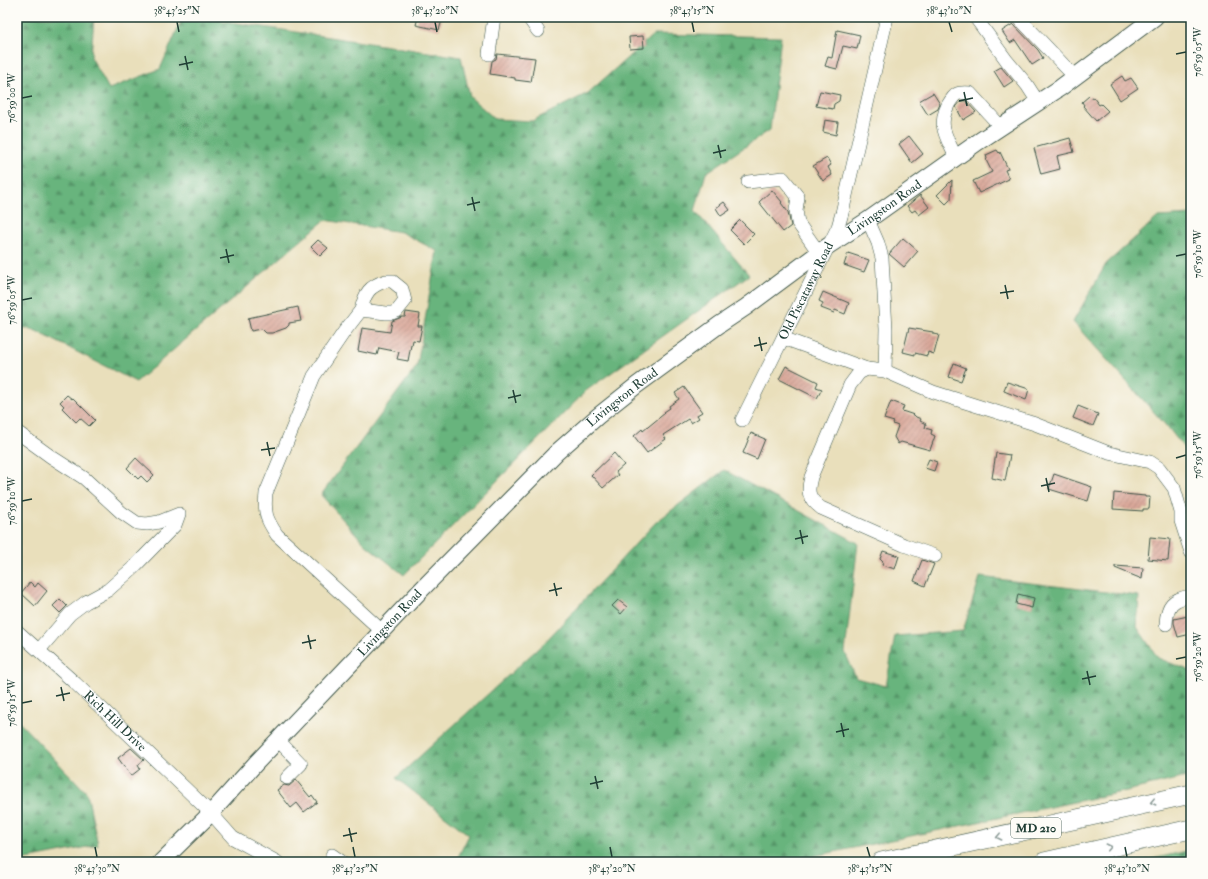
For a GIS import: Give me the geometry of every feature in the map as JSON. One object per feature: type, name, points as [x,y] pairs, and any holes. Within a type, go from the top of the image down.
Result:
[{"type":"highway","name":"MD 210","points":[[881,862],[1191,794]]},
{"type":"highway","points":[[1044,862],[1191,829]]},
{"type":"main road","name":"Livingston Road","points":[[161,862],[211,813],[382,631],[556,452],[598,416],[644,380],[824,250],[1075,77],[1155,17]]},
{"type":"street","points":[[489,54],[494,17]]},
{"type":"street","points":[[528,17],[538,31]]},
{"type":"street","name":"Old Piscataway Road","points":[[742,420],[783,338],[824,250],[838,227],[886,17]]},
{"type":"street","points":[[975,17],[1007,61],[1027,85],[1038,102]]},
{"type":"street","points":[[1018,17],[1075,77]]},
{"type":"street","points":[[956,158],[942,122],[944,114],[952,98],[960,92],[970,93],[1001,127]]},
{"type":"street","points":[[748,182],[783,178],[798,197],[796,210],[798,223],[824,250]]},
{"type":"street","points":[[868,220],[878,243],[882,258],[886,329],[885,371]]},
{"type":"street","points":[[361,310],[314,376],[266,493],[265,508],[268,521],[277,534],[382,631]]},
{"type":"street","points":[[783,338],[867,370],[885,371],[933,392],[1035,424],[1109,453],[1150,462],[1159,468],[1174,488],[1181,512],[1181,521],[1191,552]]},
{"type":"street","points":[[867,370],[859,373],[850,385],[811,477],[809,495],[813,502],[821,508],[904,545],[935,556]]},
{"type":"street","points":[[17,432],[84,478],[121,512],[137,522],[147,524],[159,522],[179,514],[175,525],[133,568],[108,590],[86,602],[70,614],[39,650]]},
{"type":"street","points":[[1166,624],[1167,612],[1172,604],[1180,598],[1191,596]]},
{"type":"street","name":"Rich Hill Drive","points":[[17,631],[75,683],[211,813],[233,838],[277,862]]},
{"type":"street","points":[[278,740],[301,764],[287,778]]},
{"type":"green space","points":[[19,17],[94,17],[91,57],[109,89],[160,69],[183,17],[197,17],[461,57],[470,97],[495,119],[532,121],[588,93],[654,34],[781,37],[770,130],[706,173],[695,211],[749,275],[587,390],[404,575],[365,544],[321,495],[417,366],[437,251],[401,232],[325,220],[136,382],[34,330],[17,326],[17,24]]},
{"type":"green space","points":[[1191,215],[1191,457],[1170,430],[1073,322],[1106,264],[1158,217]]},
{"type":"green space","points":[[724,470],[858,543],[845,652],[856,678],[886,686],[895,636],[963,631],[980,577],[1139,596],[1137,627],[1158,658],[1191,671],[1191,776],[1122,792],[786,862],[455,862],[469,835],[396,778],[545,642],[655,523]]},
{"type":"green space","points":[[17,720],[87,793],[98,845],[17,861]]},
{"type":"green space","points":[[1191,850],[1191,862],[1140,862]]},
{"type":"building","points":[[418,17],[430,17],[442,20],[439,30],[416,25]]},
{"type":"building","points":[[1013,24],[1038,50],[1043,58],[1032,65],[1015,40],[1010,43],[1002,31]]},
{"type":"building","points":[[837,30],[860,35],[857,49],[843,46],[837,69],[825,66],[828,57],[832,58]]},
{"type":"building","points":[[643,36],[644,48],[630,49],[629,37]]},
{"type":"building","points":[[497,54],[535,58],[531,82],[490,74],[492,61],[496,59]]},
{"type":"building","points":[[1001,67],[1013,81],[1004,87],[994,71]]},
{"type":"building","points":[[1122,76],[1125,81],[1131,78],[1138,88],[1120,100],[1110,84]]},
{"type":"building","points":[[820,91],[840,95],[839,101],[834,104],[833,109],[816,106]]},
{"type":"building","points":[[933,93],[940,104],[938,109],[928,115],[919,101]]},
{"type":"building","points":[[1089,96],[1091,98],[1093,97],[1099,105],[1101,104],[1108,111],[1096,121],[1083,106],[1084,105],[1082,102]]},
{"type":"building","points":[[961,101],[966,101],[976,112],[963,120],[956,107]]},
{"type":"building","points":[[825,120],[838,122],[836,135],[823,132]]},
{"type":"building","points":[[909,136],[923,154],[912,163],[899,144]]},
{"type":"building","points":[[1070,138],[1074,152],[1057,156],[1060,169],[1041,174],[1034,148]]},
{"type":"building","points":[[997,150],[999,153],[1000,152],[1008,169],[1005,170],[1009,179],[979,193],[973,181],[992,172],[986,160],[986,155]]},
{"type":"building","points":[[827,158],[831,165],[828,167],[832,175],[823,181],[813,166]]},
{"type":"building","points":[[952,180],[951,199],[946,204],[937,195]]},
{"type":"building","points":[[772,190],[788,212],[791,226],[783,232],[759,202]]},
{"type":"building","points":[[920,195],[929,207],[919,215],[915,210],[912,212],[907,206]]},
{"type":"building","points":[[724,202],[730,210],[721,216],[716,208]]},
{"type":"building","points":[[740,220],[754,234],[744,244],[730,230]]},
{"type":"building","points":[[903,238],[918,251],[904,267],[889,254]]},
{"type":"building","points":[[318,240],[328,248],[320,256],[311,247]]},
{"type":"building","points":[[848,253],[869,260],[864,272],[844,265]]},
{"type":"building","points":[[823,292],[849,303],[845,314],[835,310],[834,313],[821,308],[823,303],[819,301]]},
{"type":"building","points":[[298,307],[301,321],[289,323],[286,328],[272,333],[266,333],[262,329],[251,331],[248,318]]},
{"type":"building","points":[[406,312],[420,314],[418,326],[422,326],[419,341],[413,340],[411,345],[408,361],[397,359],[399,352],[379,348],[377,355],[358,351],[362,328],[390,332],[392,321],[405,317]]},
{"type":"building","points":[[909,328],[933,332],[933,334],[939,335],[934,354],[928,352],[927,356],[903,352]]},
{"type":"building","points":[[954,363],[966,368],[961,381],[949,377]]},
{"type":"building","points":[[786,366],[818,382],[816,387],[822,389],[817,398],[779,379]]},
{"type":"building","points":[[1007,382],[1029,389],[1026,400],[1004,391]]},
{"type":"building","points":[[684,387],[702,412],[697,415],[699,418],[691,423],[688,419],[663,435],[666,439],[647,453],[634,436],[642,429],[643,431],[665,413],[664,412],[670,408],[669,406],[679,399],[675,393]]},
{"type":"building","points":[[67,395],[72,399],[73,398],[95,420],[89,426],[80,418],[76,422],[62,408],[64,406],[60,402]]},
{"type":"building","points":[[891,401],[904,406],[902,411],[921,419],[920,421],[926,424],[925,428],[932,430],[931,434],[935,436],[930,450],[901,442],[898,444],[894,437],[898,426],[893,424],[894,422],[884,419]]},
{"type":"building","points":[[1078,406],[1098,414],[1093,426],[1073,418]]},
{"type":"building","points":[[751,433],[765,439],[757,459],[743,453]]},
{"type":"building","points":[[614,453],[624,465],[616,472],[618,475],[603,488],[591,475]]},
{"type":"building","points":[[996,453],[1010,455],[1005,481],[992,478]]},
{"type":"building","points":[[136,458],[154,475],[147,482],[141,476],[138,479],[127,468]]},
{"type":"building","points":[[929,459],[937,462],[934,471],[925,468]]},
{"type":"building","points":[[1054,474],[1092,487],[1088,501],[1049,489]]},
{"type":"building","points":[[1114,493],[1150,497],[1149,509],[1143,509],[1143,511],[1113,509]]},
{"type":"building","points":[[1150,537],[1170,539],[1168,561],[1148,559]]},
{"type":"building","points":[[883,551],[899,556],[895,569],[882,565],[883,562],[880,559]]},
{"type":"building","points":[[922,560],[934,564],[925,586],[914,581]]},
{"type":"building","points":[[1115,566],[1143,568],[1142,579],[1115,568]]},
{"type":"building","points":[[30,582],[35,587],[38,583],[47,591],[35,606],[21,593]]},
{"type":"building","points":[[1018,594],[1034,598],[1032,608],[1016,604]]},
{"type":"building","points":[[60,599],[67,606],[60,613],[53,606]]},
{"type":"building","points":[[618,600],[627,607],[621,614],[612,606]]},
{"type":"building","points":[[1188,616],[1189,618],[1191,617],[1191,634],[1178,637],[1174,619]]},
{"type":"building","points":[[131,748],[144,760],[138,765],[140,769],[131,776],[118,758]]},
{"type":"building","points":[[296,780],[310,797],[312,795],[317,802],[304,812],[297,803],[291,808],[277,790],[284,785],[289,786]]}]
